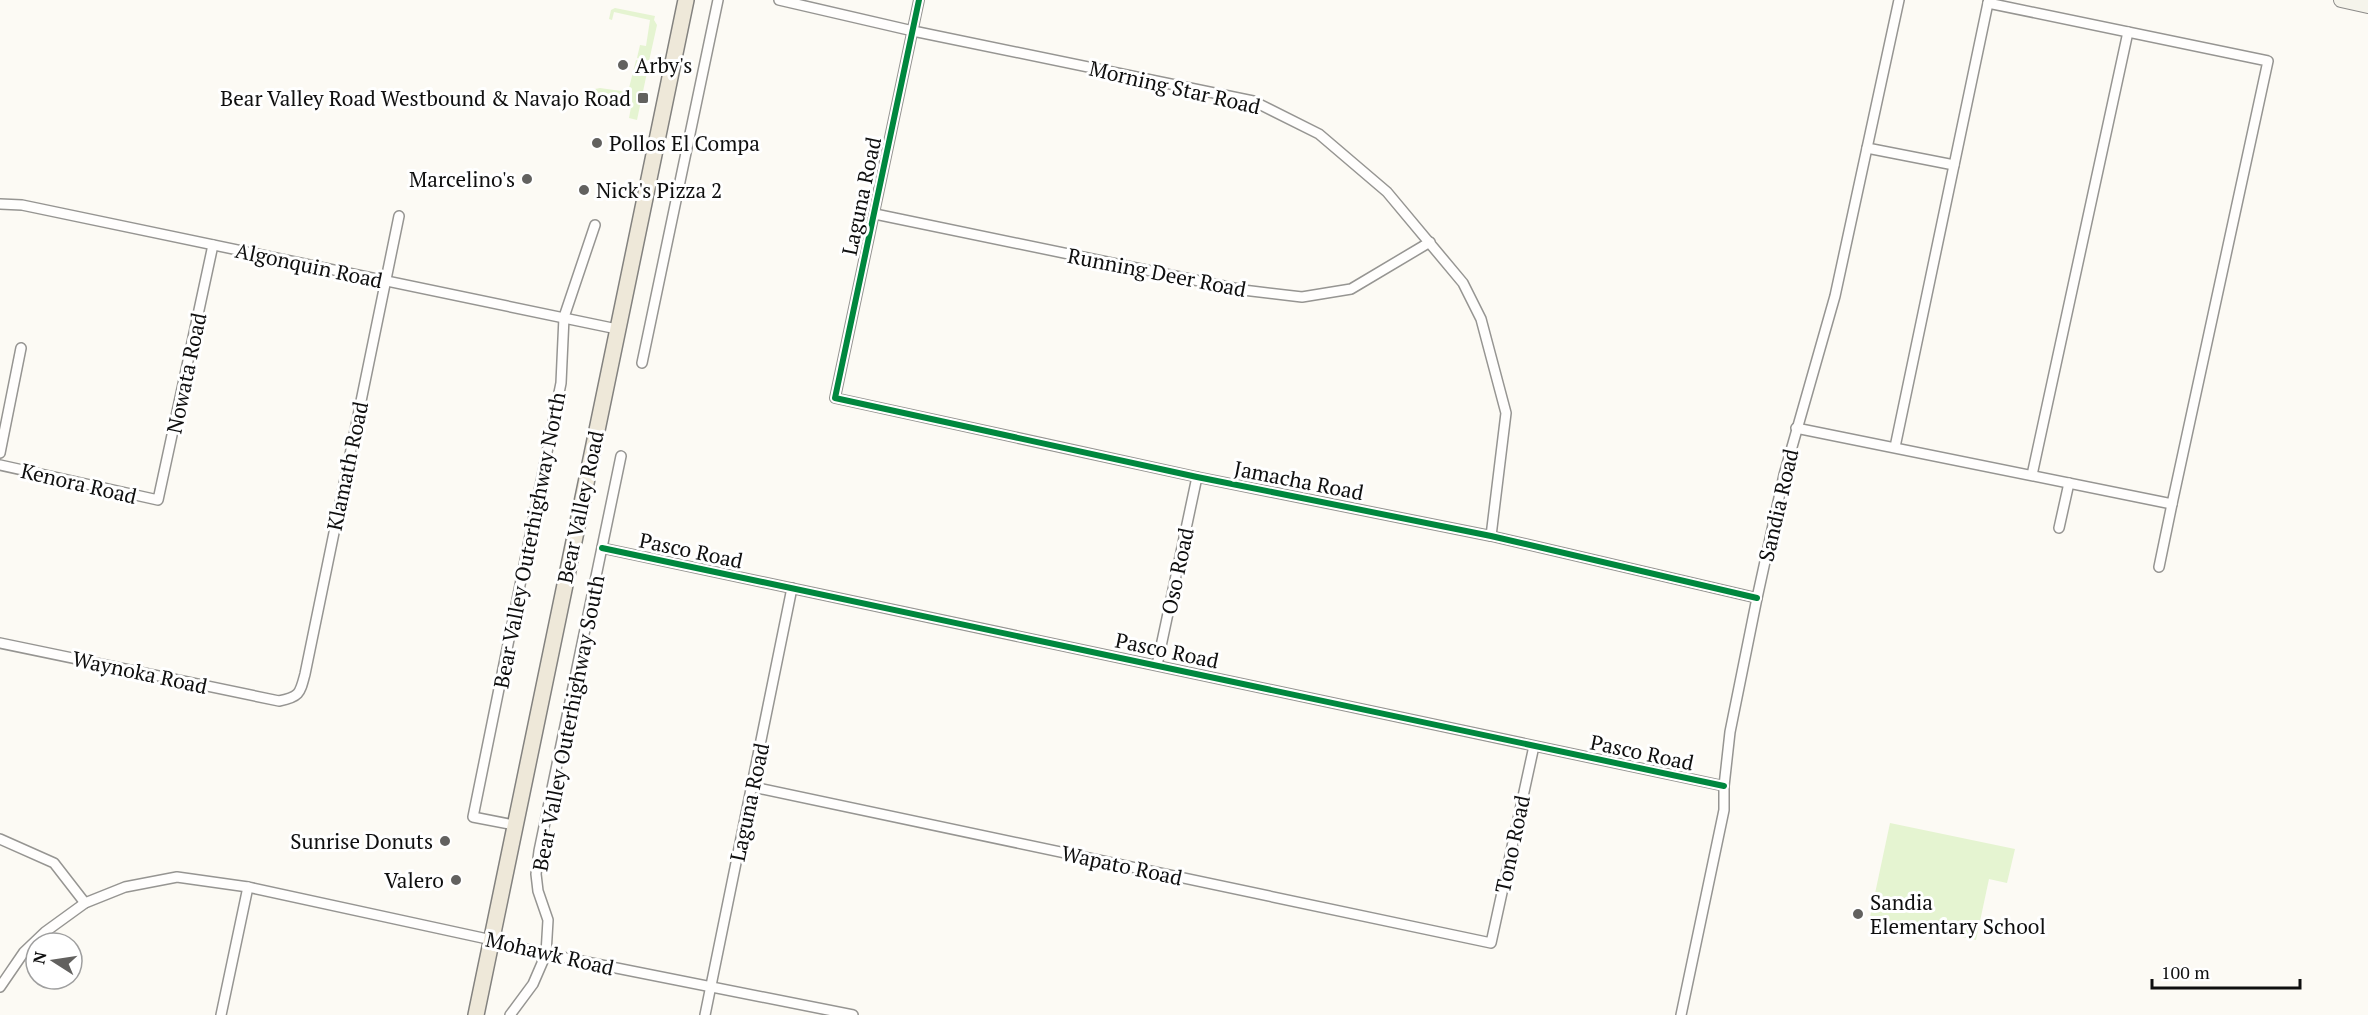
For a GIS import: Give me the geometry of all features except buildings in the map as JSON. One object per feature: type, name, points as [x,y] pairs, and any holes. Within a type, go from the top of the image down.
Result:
[{"type":"main road","name":"Bear Valley Road","points":[[476,1015],[686,0]]},
{"type":"street","points":[[642,363],[718,0]]},
{"type":"street","name":"Morning Star Road","points":[[779,0],[913,31],[1253,100],[1319,134],[1387,192],[1463,283],[1481,319],[1506,413],[1491,536]]},
{"type":"street","name":"Laguna Road","points":[[835,398],[919,0]]},
{"type":"street","name":"Sandia Road","points":[[1681,1015],[1724,810],[1724,786],[1730,732],[1757,598],[1796,428],[1834,296],[1899,0]]},
{"type":"street","points":[[2341,0],[2368,6]]},
{"type":"street","points":[[1895,447],[1989,2],[2268,62],[2159,567]]},
{"type":"street","points":[[2032,475],[2128,32]]},
{"type":"street","points":[[1867,148],[1954,165]]},
{"type":"street","name":"Algonquin Road","points":[[0,204],[22,205],[617,329]]},
{"type":"street","name":"Running Deer Road","points":[[875,214],[1243,290],[1302,297],[1352,289],[1430,242]]},
{"type":"street","name":"Klamath Road","points":[[279,701],[294,698],[301,690],[399,216]]},
{"type":"street","name":"Bear Valley Outerhighway North","points":[[514,825],[473,817],[561,383],[564,317],[595,225]]},
{"type":"street","name":"Nowata Road","points":[[158,500],[213,245]]},
{"type":"street","points":[[0,453],[21,348]]},
{"type":"street","name":"Jamacha Road","points":[[835,398],[1197,477],[1491,536],[1757,598]]},
{"type":"street","points":[[1796,428],[2172,504]]},
{"type":"street","name":"Bear Valley Outerhighway South","points":[[510,1015],[533,984],[546,954],[548,920],[538,891],[536,874],[539,851],[621,456]]},
{"type":"street","name":"Kenora Road","points":[[0,465],[158,500]]},
{"type":"street","name":"Oso Road","points":[[1157,665],[1197,477]]},
{"type":"street","points":[[2059,528],[2069,483]]},
{"type":"street","name":"Pasco Road","points":[[602,548],[1724,786]]},
{"type":"street","name":"Laguna Road","points":[[705,1015],[792,588]]},
{"type":"street","name":"Waynoka Road","points":[[0,643],[279,701]]},
{"type":"street","name":"Tono Road","points":[[1491,943],[1534,746]]},
{"type":"street","name":"Wapato Road","points":[[753,787],[1491,943]]},
{"type":"street","points":[[0,839],[54,863],[85,903]]},
{"type":"street","name":"Mohawk Road","points":[[0,987],[24,952],[45,932],[85,903],[125,887],[177,877],[248,887],[492,940],[546,954],[853,1015]]},
{"type":"street","points":[[221,1015],[248,887]]},
{"type":"green space","points":[[615,8],[655,16],[654,20],[657,25],[649,61],[637,58],[640,45],[646,46],[650,20],[614,12],[612,20],[609,19],[611,10]]},
{"type":"green space","points":[[636,60],[649,63],[637,120],[629,118],[632,102],[594,94],[595,89],[600,88],[628,92]]},
{"type":"green space","points":[[1890,823],[2015,849],[2007,883],[1989,879],[1976,940],[1870,917]]},
{"type":"cycle path","points":[[919,0],[835,398],[1197,477],[1491,536],[1757,598]]},
{"type":"cycle path","points":[[602,548],[1724,786]]},
{"type":"place","name":"Arby's","points":[[623,65]]},
{"type":"place","name":"Bear Valley Road Westbound & Navajo Road","points":[[643,98]]},
{"type":"place","name":"Pollos El Compa","points":[[597,143]]},
{"type":"place","name":"Marcelino's","points":[[527,179]]},
{"type":"place","name":"Nick's Pizza 2","points":[[584,190]]},
{"type":"place","name":"Sunrise Donuts","points":[[445,841]]},
{"type":"place","name":"Valero","points":[[456,880]]},
{"type":"place","name":"Sandia Elementary School","points":[[1858,914]]}]
